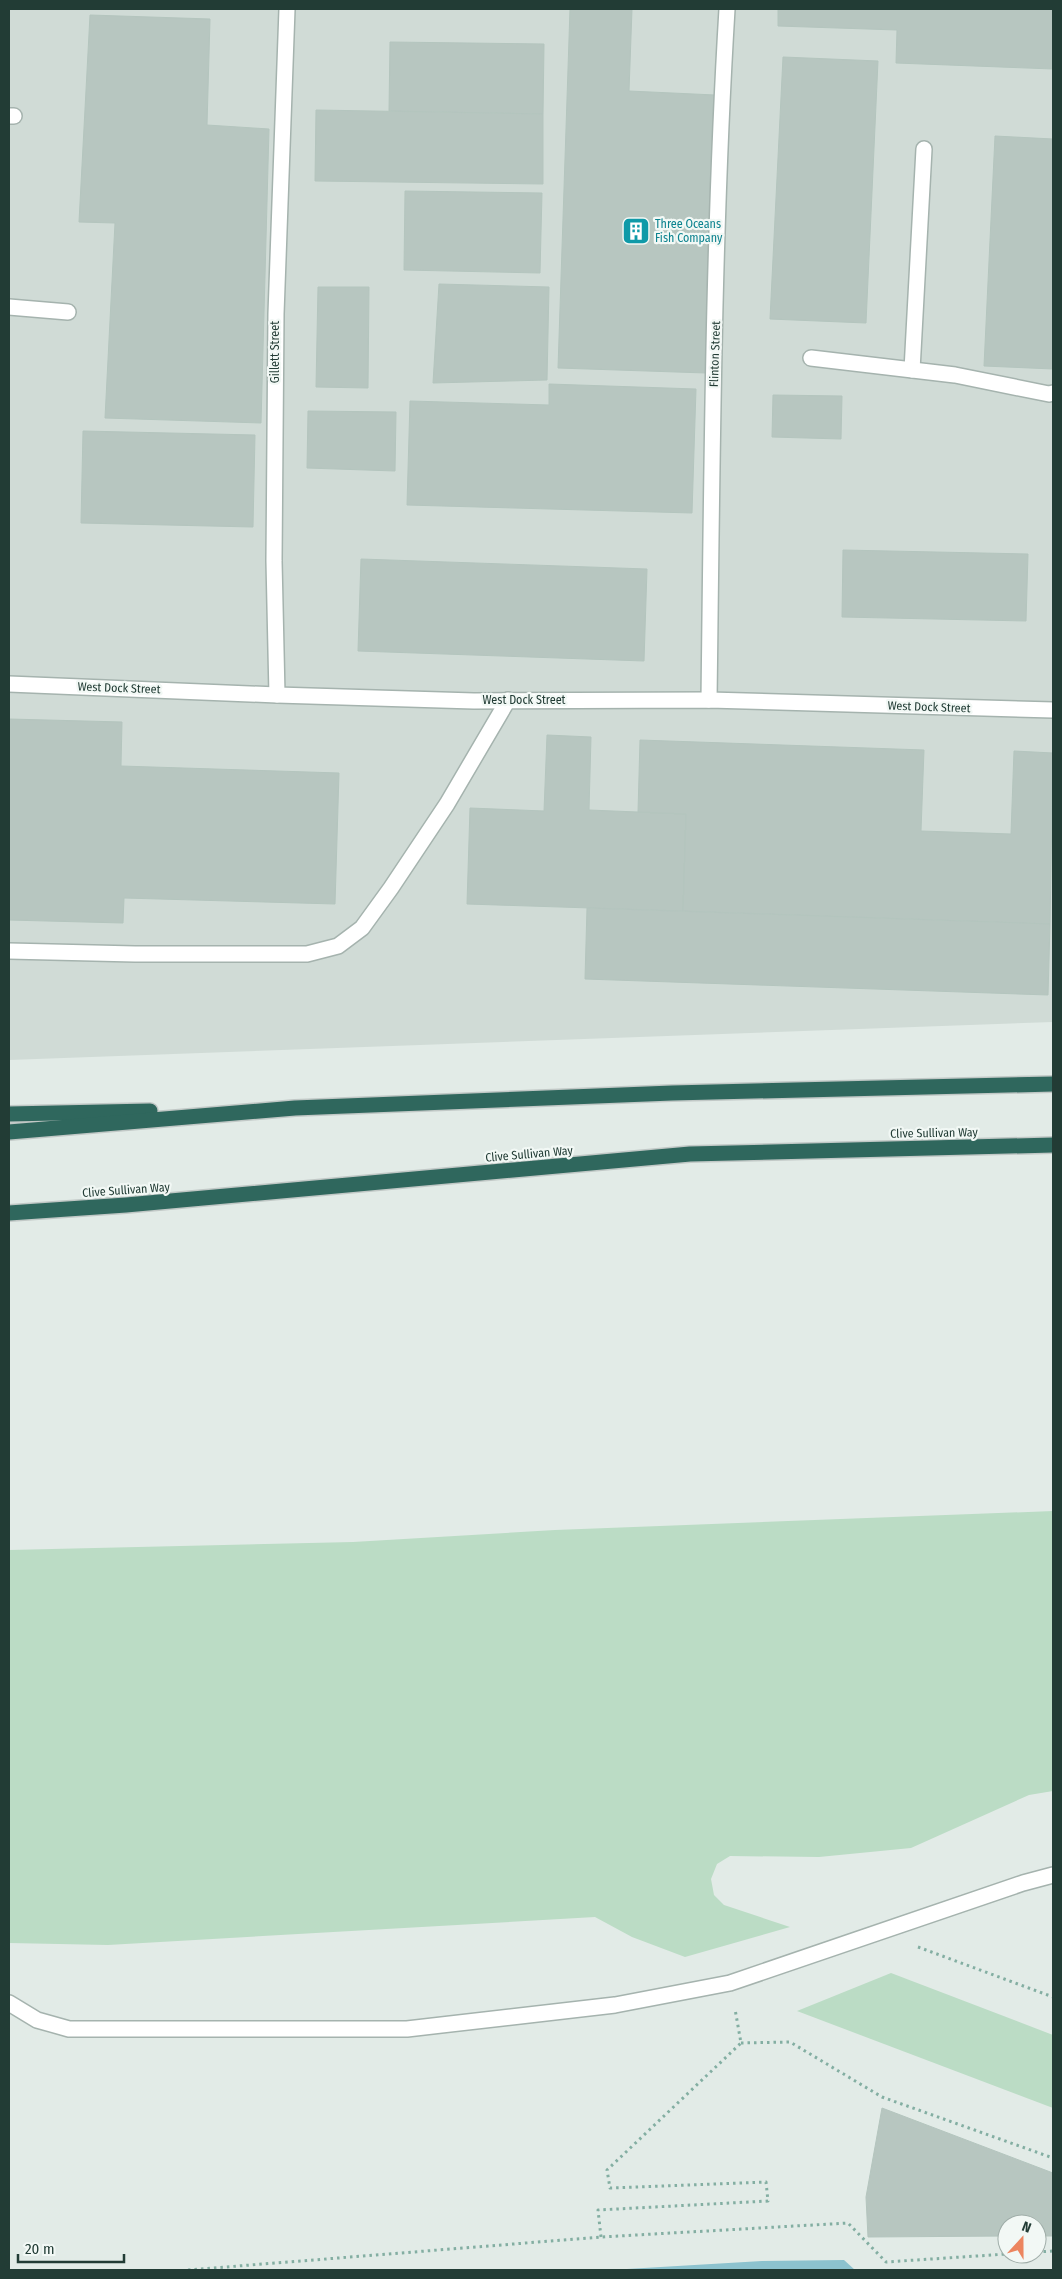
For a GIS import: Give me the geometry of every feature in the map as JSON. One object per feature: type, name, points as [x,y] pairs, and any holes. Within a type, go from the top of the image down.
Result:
[{"type":"highway","points":[[9,1114],[295,1108],[672,1093],[1053,1084]]},
{"type":"highway","points":[[9,1132],[295,1108]]},
{"type":"highway","name":"Clive Sullivan Way","points":[[9,1212],[126,1205],[690,1154],[1053,1145]]},
{"type":"highway","points":[[9,1221],[126,1205]]},
{"type":"street","name":"Gillett Street","points":[[276,695],[274,561],[276,314],[287,9]]},
{"type":"street","name":"Flinton Street","points":[[709,700],[713,413],[722,92],[727,9]]},
{"type":"street","points":[[912,370],[924,149]]},
{"type":"street","points":[[9,307],[68,312]]},
{"type":"street","points":[[811,358],[955,375],[1049,394],[1053,393]]},
{"type":"street","name":"West Dock Street","points":[[9,684],[276,695],[508,700],[709,700],[1046,710]]},
{"type":"street","points":[[9,951],[134,954],[307,954],[338,946],[353,937],[362,928],[391,888],[447,804],[508,700]]},
{"type":"street","points":[[9,2004],[37,2020],[69,2029],[407,2029],[615,2006],[730,1983],[1053,1875]]},
{"type":"path","points":[[878,1932],[1053,1997]]},
{"type":"path","points":[[730,1983],[741,2043]]},
{"type":"path","points":[[601,2237],[598,2210],[768,2201],[766,2182],[610,2188],[607,2170],[741,2043],[790,2042],[882,2097],[1053,2158]]},
{"type":"path","points":[[188,2270],[601,2237],[848,2223],[886,2262],[997,2255]]},
{"type":"shaded area","points":[[9,9],[1053,9],[1053,1022],[9,1060]]},
{"type":"green space","points":[[1053,1511],[1053,1791],[1029,1795],[911,1848],[819,1857],[730,1856],[717,1864],[711,1879],[714,1895],[724,1905],[790,1927],[685,1957],[632,1937],[595,1917],[108,1945],[9,1943],[9,1550],[353,1542],[555,1530]]},
{"type":"green space","points":[[891,1973],[1053,2035],[1053,2108],[797,2011]]},
{"type":"water","points":[[844,2260],[855,2270],[610,2270],[762,2261]]},
{"type":"building","name":"Three Oceans Fish Company","points":[[570,9],[632,9],[629,91],[715,95],[706,373],[558,368]]},
{"type":"building","points":[[778,9],[1053,9],[1053,69],[896,63],[897,30],[778,26]]},
{"type":"building","points":[[90,15],[210,19],[207,125],[269,129],[261,423],[105,418],[115,223],[79,222]]},
{"type":"building","points":[[390,42],[544,44],[543,114],[389,111]]},
{"type":"building","points":[[783,57],[878,61],[866,323],[770,319]]},
{"type":"building","points":[[316,110],[543,114],[543,184],[315,181]]},
{"type":"building","points":[[995,136],[1053,139],[1053,369],[984,366]]},
{"type":"building","points":[[405,191],[542,193],[540,273],[404,270]]},
{"type":"building","points":[[439,284],[549,287],[547,380],[433,383]]},
{"type":"building","points":[[318,287],[369,287],[368,388],[316,387]]},
{"type":"building","points":[[549,384],[696,389],[692,513],[407,505],[410,401],[549,405]]},
{"type":"building","points":[[773,395],[842,396],[841,439],[772,437]]},
{"type":"building","points":[[308,411],[396,412],[395,471],[307,468]]},
{"type":"building","points":[[83,431],[255,435],[253,527],[81,523]]},
{"type":"building","points":[[843,550],[1028,554],[1026,621],[842,617]]},
{"type":"building","points":[[361,559],[647,569],[644,661],[358,651]]},
{"type":"building","points":[[9,719],[122,722],[121,766],[339,773],[335,904],[124,898],[123,923],[9,920]]},
{"type":"building","points":[[547,735],[591,737],[589,810],[686,814],[683,911],[467,904],[470,808],[544,811]]},
{"type":"building","points":[[640,740],[924,750],[921,831],[1011,834],[1014,751],[1053,753],[1050,924],[683,911],[686,814],[638,812]]},
{"type":"building","points":[[587,908],[1050,924],[1048,995],[585,979]]},
{"type":"building","points":[[882,2108],[1053,2173],[1053,2236],[1047,2236],[1047,2214],[997,2214],[997,2236],[868,2237],[866,2197]]},
{"type":"place","name":"Three Oceans Fish Company","points":[[636,231]]}]
